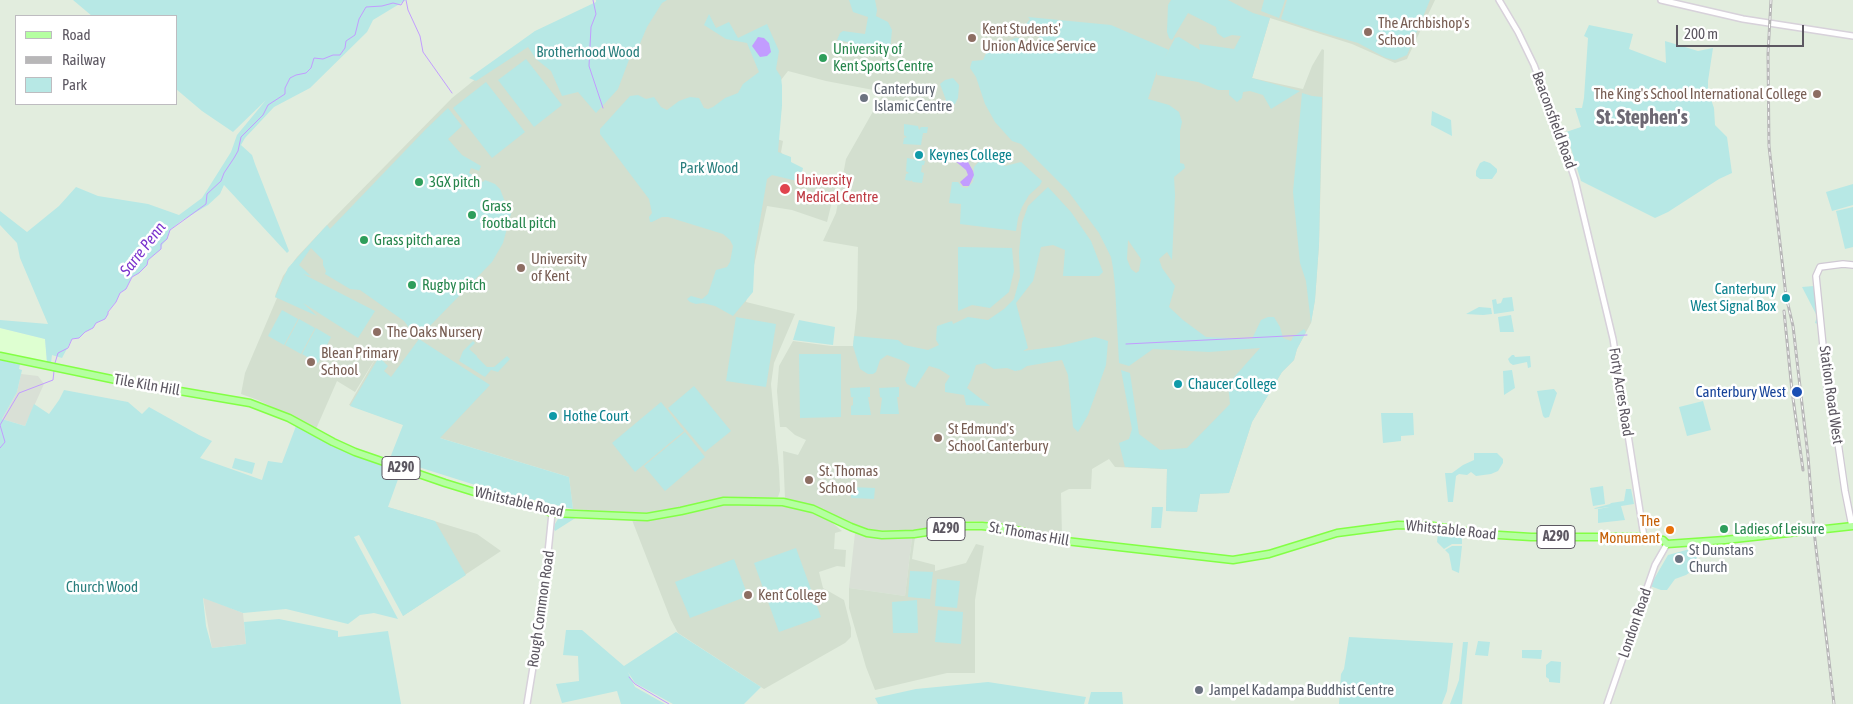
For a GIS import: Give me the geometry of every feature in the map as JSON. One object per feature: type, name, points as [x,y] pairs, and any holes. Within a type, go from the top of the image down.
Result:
[{"type":"main road","name":"Station Road West","points":[[1853,265],[1843,264],[1820,267],[1816,276],[1828,396],[1853,526]]},
{"type":"main road","name":"Tile Kiln Hill","points":[[0,356],[257,406]]},
{"type":"main road","name":"Whitstable Road","points":[[257,406],[289,418],[361,455],[444,483],[484,495],[534,506],[552,513],[647,517],[724,501],[783,502],[813,509],[851,527]]},
{"type":"main road","name":"St. Thomas Hill","points":[[851,527],[867,533],[886,536],[974,525],[992,526],[1057,540],[1208,557]]},
{"type":"main road","name":"Whitstable Road","points":[[1208,557],[1233,560],[1258,557],[1337,533],[1398,525],[1433,526],[1478,534],[1524,537],[1644,537],[1662,540],[1667,544]]},
{"type":"main road","name":"A290","points":[[1667,544],[1725,540],[1853,526]]},
{"type":"street","name":"Beaconsfield Road","points":[[1499,0],[1530,55],[1552,111],[1575,180],[1590,248]]},
{"type":"street","points":[[1661,0],[1743,20],[1853,36]]},
{"type":"street","name":"Forty Acres Road","points":[[1590,248],[1613,339],[1644,537]]},
{"type":"street","name":"Rough Common Road","points":[[527,704],[542,612],[552,513]]},
{"type":"street","name":"London Road","points":[[1607,704],[1655,565],[1667,544]]},
{"type":"shaded area","name":"University of Kent","points":[[601,0],[1435,0],[1407,59],[1395,63],[1352,44],[1270,18],[1252,78],[1303,89],[1312,66],[1322,49],[1324,50],[1319,245],[1315,300],[1311,323],[1297,349],[1294,360],[1282,372],[1252,422],[1229,493],[1200,494],[1197,512],[1166,511],[1167,469],[1115,467],[1109,459],[1092,469],[1091,489],[1069,489],[1061,493],[1062,536],[999,523],[977,521],[967,521],[912,532],[882,533],[850,524],[814,505],[785,499],[783,451],[798,455],[806,440],[795,435],[786,427],[780,427],[777,391],[779,366],[793,341],[831,346],[853,346],[857,309],[858,247],[823,241],[836,213],[846,159],[884,92],[826,81],[788,71],[781,80],[782,105],[777,139],[783,141],[781,152],[801,179],[825,185],[836,185],[827,222],[792,210],[767,206],[746,302],[795,314],[774,363],[771,384],[779,469],[780,491],[778,497],[718,498],[674,509],[641,514],[573,509],[569,477],[440,438],[349,405],[380,351],[355,392],[337,381],[316,429],[258,400],[241,394],[245,373],[277,298],[275,297],[276,293],[283,276],[297,257],[452,98],[534,32],[595,5]]},
{"type":"shaded area","points":[[758,37],[764,38],[769,43],[771,52],[767,56],[760,57],[752,46]]},
{"type":"shaded area","points":[[957,153],[968,162],[973,171],[974,175],[969,186],[963,186],[960,182],[968,175],[966,170],[954,160],[954,156]]},
{"type":"shaded area","points":[[0,328],[45,339],[47,363],[0,352]]},
{"type":"shaded area","points":[[21,374],[38,376],[44,384],[25,426],[2,419],[17,392]]},
{"type":"shaded area","name":"Kent College","points":[[737,503],[783,505],[813,512],[828,519],[842,531],[835,533],[834,549],[846,550],[845,567],[837,566],[819,572],[823,588],[844,600],[851,628],[851,637],[845,643],[764,689],[678,633],[671,620],[632,520],[666,517],[710,506]]},
{"type":"shaded area","points":[[388,507],[477,534],[501,551],[403,616]]},
{"type":"shaded area","points":[[855,533],[880,538],[912,538],[905,596],[849,588]]},
{"type":"shaded area","points":[[915,537],[912,559],[935,565],[935,571],[966,563],[976,544],[984,546],[975,600],[975,673],[947,673],[875,690],[866,667],[849,608],[849,588],[905,596],[912,538]]},
{"type":"shaded area","points":[[203,597],[243,613],[246,644],[212,648]]},
{"type":"green space","points":[[73,0],[406,0],[373,20],[367,32],[310,88],[274,107],[245,138],[241,145],[252,155],[289,251],[287,253],[224,185],[220,194],[208,205],[170,230],[161,249],[148,260],[147,265],[139,273],[132,277],[126,289],[120,293],[116,302],[108,311],[105,319],[96,323],[93,328],[79,338],[72,339],[62,358],[52,355],[51,363],[47,363],[45,339],[0,328],[0,320],[48,324],[20,258],[17,243],[0,225],[0,211],[27,232],[59,206],[76,187],[98,196],[148,204],[179,215],[202,198],[231,152],[237,135],[266,100],[233,132],[202,111],[178,91],[178,15],[91,15]]},
{"type":"green space","name":"Brotherhood Wood","points":[[596,0],[667,0],[662,3],[647,27],[636,53],[630,57],[618,89],[596,113],[578,92],[562,96],[551,71],[536,59],[528,47],[476,81],[469,78],[535,31],[596,2]]},
{"type":"green space","points":[[849,0],[875,0],[876,16],[888,22],[892,30],[890,51],[837,40],[843,31],[865,34],[868,17],[853,12]]},
{"type":"green space","points":[[1171,0],[1228,0],[1253,13],[1270,18],[1252,78],[1300,91],[1271,109],[1263,95],[1250,91],[1243,92],[1242,98],[1237,102],[1229,95],[1229,90],[1218,90],[1198,82],[1157,75],[1157,71],[1148,99],[1169,105],[1179,112],[1182,122],[1180,131],[1180,163],[1184,164],[1185,168],[1174,177],[1172,260],[1167,252],[1159,259],[1162,268],[1175,286],[1169,307],[1206,337],[1252,339],[1261,320],[1268,317],[1274,317],[1280,327],[1283,338],[1291,341],[1293,337],[1304,329],[1306,332],[1297,349],[1294,360],[1282,372],[1252,422],[1229,493],[1200,494],[1197,512],[1166,511],[1167,469],[1125,467],[1119,443],[1129,439],[1132,429],[1121,370],[1130,373],[1139,434],[1160,450],[1187,448],[1230,404],[1228,384],[1260,348],[1209,352],[1153,349],[1129,366],[1119,363],[1113,268],[1111,257],[1099,233],[1068,191],[1021,144],[1012,141],[995,122],[985,104],[976,77],[970,68],[972,61],[983,60],[989,47],[994,42],[1008,42],[1015,38],[1021,38],[1027,43],[1034,44],[1045,41],[1040,40],[1038,35],[1026,28],[1025,25],[1030,19],[1028,17],[1111,25],[1169,50],[1175,38],[1179,37],[1200,50],[1199,44],[1234,49],[1241,36],[1232,35],[1224,38],[1217,33],[1216,27],[1188,13],[1172,40],[1167,32],[1168,5]],"holes":[[[1128,240],[1141,259],[1139,271],[1136,273],[1131,269],[1127,259]]]},
{"type":"green space","points":[[1264,0],[1285,0],[1279,18],[1261,11]]},
{"type":"green space","name":"The Archbishop's School","points":[[1287,0],[1430,0],[1407,55],[1395,60],[1386,58],[1358,43],[1281,19]]},
{"type":"green space","name":"Park Wood","points":[[709,14],[716,28],[729,22],[738,38],[767,24],[779,51],[776,69],[781,77],[782,105],[778,152],[791,157],[791,162],[803,168],[801,176],[825,183],[822,187],[772,175],[767,179],[755,250],[753,292],[733,316],[715,306],[703,303],[696,304],[687,299],[691,296],[702,299],[708,294],[716,270],[727,267],[730,262],[733,246],[730,240],[723,234],[668,217],[662,217],[650,222],[649,217],[652,213],[649,199],[600,134],[600,129],[630,96],[638,95],[646,99],[654,97],[661,107],[667,110],[679,101],[690,97],[699,98],[704,108],[708,109],[725,98],[738,93],[743,84],[759,72],[747,43],[726,39],[704,25]]},
{"type":"green space","points":[[1589,25],[1633,34],[1629,49],[1666,63],[1665,41],[1698,51],[1713,48],[1708,91],[1714,108],[1715,125],[1727,137],[1732,173],[1655,218],[1581,181],[1566,132],[1581,127],[1575,108],[1582,108],[1584,98],[1588,38],[1584,36]]},
{"type":"green space","points":[[526,59],[562,105],[534,127],[498,80]]},
{"type":"green space","points":[[953,78],[959,85],[958,98],[955,104],[946,107],[941,103],[946,100],[940,84],[945,80]]},
{"type":"green space","points":[[486,82],[525,132],[492,158],[453,108]]},
{"type":"green space","points":[[1302,93],[1322,97],[1319,245],[1315,300],[1311,323],[1306,281],[1300,263],[1293,192]]},
{"type":"green space","points":[[448,108],[462,126],[448,139],[462,155],[481,166],[479,171],[471,168],[469,173],[483,182],[485,180],[495,184],[512,210],[503,243],[492,262],[424,332],[419,334],[360,290],[350,289],[325,274],[323,260],[311,248],[299,265],[311,276],[303,274],[375,311],[358,338],[303,303],[317,316],[275,297],[288,268],[327,225],[330,229]]},
{"type":"green space","points":[[1432,111],[1451,120],[1452,136],[1431,125]]},
{"type":"green space","points":[[904,124],[918,126],[919,130],[921,127],[928,127],[927,133],[923,133],[921,145],[903,144],[904,138],[907,137],[904,135]]},
{"type":"green space","points":[[990,149],[1005,166],[1021,162],[1042,181],[1029,195],[1022,207],[1016,231],[960,224],[961,204],[949,203],[952,182],[958,182],[962,187],[967,188],[973,182],[974,167]]},
{"type":"green space","points":[[907,158],[925,161],[921,172],[924,173],[922,183],[905,180],[906,174],[909,173],[906,171]]},
{"type":"green space","points":[[1484,161],[1497,169],[1492,179],[1480,179],[1476,176],[1480,163]]},
{"type":"green space","points":[[1853,184],[1853,205],[1832,211],[1826,192]]},
{"type":"green space","points":[[1048,187],[1071,212],[1091,241],[1103,272],[1099,276],[1063,276],[1065,250],[1053,245],[1041,247],[1033,281],[1016,303],[1028,348],[1023,351],[1060,346],[1095,337],[1108,341],[1106,365],[1088,415],[1078,432],[1073,427],[1068,375],[1062,360],[1027,366],[1015,371],[1007,368],[994,369],[985,363],[976,365],[967,388],[990,406],[966,405],[964,395],[945,392],[945,384],[950,376],[939,369],[929,366],[915,388],[907,384],[905,380],[910,365],[887,355],[880,360],[876,372],[873,374],[868,374],[860,369],[853,346],[854,336],[898,340],[904,345],[928,350],[939,345],[936,340],[937,326],[952,321],[953,324],[968,317],[988,320],[1004,309],[1014,299],[1020,277],[1019,252],[1022,223],[1028,206]]},
{"type":"green space","points":[[1853,207],[1853,247],[1845,249],[1836,211]]},
{"type":"green space","points":[[958,247],[1012,248],[1014,271],[1009,292],[990,308],[972,305],[958,311]]},
{"type":"green space","points":[[1814,286],[1818,324],[1815,323],[1817,316],[1802,287]]},
{"type":"green space","points":[[1512,297],[1514,311],[1494,314],[1492,300],[1496,299],[1497,304],[1501,303],[1503,298]]},
{"type":"green space","points":[[1479,307],[1491,308],[1492,314],[1466,314]]},
{"type":"green space","points":[[282,310],[298,319],[284,345],[268,336]]},
{"type":"green space","points":[[1511,315],[1514,332],[1500,332],[1498,317]]},
{"type":"green space","points":[[736,317],[776,324],[766,387],[726,381]]},
{"type":"green space","points":[[299,319],[315,328],[301,354],[285,345]]},
{"type":"green space","points":[[799,320],[835,327],[833,345],[793,340]]},
{"type":"green space","points":[[316,328],[331,337],[318,363],[302,354]]},
{"type":"green space","points":[[419,339],[490,385],[440,438],[569,477],[573,509],[491,490],[390,458],[403,425],[350,406],[379,357],[388,366],[384,371],[391,377]]},
{"type":"green space","points":[[473,341],[475,343],[469,349],[487,367],[494,367],[507,356],[510,359],[498,372],[491,370],[485,377],[459,361],[463,351]]},
{"type":"green space","points":[[799,354],[841,354],[841,417],[800,418]]},
{"type":"green space","points":[[1512,355],[1515,357],[1530,356],[1531,367],[1528,368],[1527,362],[1513,365],[1508,359]]},
{"type":"green space","name":"Church Wood","points":[[0,360],[20,364],[19,369],[22,370],[17,392],[2,419],[25,426],[34,404],[49,414],[64,390],[128,402],[142,414],[149,407],[212,441],[200,458],[262,480],[268,461],[282,463],[296,426],[324,441],[401,471],[388,507],[435,521],[466,575],[403,616],[359,535],[354,537],[398,619],[374,613],[360,615],[348,624],[286,609],[243,613],[203,598],[206,626],[212,648],[246,644],[244,622],[279,619],[338,631],[338,637],[388,631],[401,704],[0,704]]},
{"type":"green space","points":[[1512,370],[1515,388],[1504,395],[1503,371]]},
{"type":"green space","points":[[694,386],[731,431],[705,452],[668,408]]},
{"type":"green space","points":[[870,387],[870,397],[868,397],[871,415],[851,415],[851,406],[853,405],[853,398],[855,398],[851,397],[850,388]]},
{"type":"green space","points":[[899,387],[899,397],[897,397],[899,414],[880,414],[882,398],[880,397],[879,388]]},
{"type":"green space","points":[[1554,389],[1557,393],[1549,417],[1545,418],[1537,391]]},
{"type":"green space","points":[[1703,401],[1711,430],[1687,436],[1679,407]]},
{"type":"green space","points":[[661,402],[684,431],[635,472],[612,443]]},
{"type":"green space","points":[[1381,413],[1413,413],[1414,435],[1401,436],[1401,441],[1383,443]]},
{"type":"green space","points":[[685,432],[705,457],[665,491],[644,466]]},
{"type":"green space","points":[[1474,453],[1497,453],[1503,459],[1503,463],[1498,471],[1491,474],[1476,476],[1471,472],[1467,475],[1459,474],[1456,476],[1453,502],[1448,502],[1445,473],[1452,473],[1474,460]]},
{"type":"green space","points":[[235,458],[255,463],[252,474],[232,468]]},
{"type":"green space","points":[[1603,486],[1605,504],[1593,506],[1590,488]]},
{"type":"green space","points":[[851,487],[875,488],[874,499],[851,498]]},
{"type":"green space","points":[[1626,489],[1631,489],[1634,504],[1621,506],[1625,520],[1598,523],[1598,509],[1609,507],[1594,509],[1624,501]]},
{"type":"green space","points":[[1152,507],[1163,507],[1161,528],[1151,528]]},
{"type":"green space","points":[[563,516],[577,517],[555,531],[555,524]]},
{"type":"green space","points":[[1438,532],[1462,536],[1462,544],[1452,544],[1444,549],[1437,542]]},
{"type":"green space","points":[[1452,546],[1462,546],[1459,573],[1452,570],[1449,554],[1445,550]]},
{"type":"green space","points":[[1697,547],[1697,560],[1692,571],[1675,579],[1667,590],[1650,586],[1668,555]]},
{"type":"green space","points":[[796,548],[821,617],[779,632],[754,563]]},
{"type":"green space","points":[[734,559],[748,596],[690,618],[675,582]]},
{"type":"green space","points":[[910,571],[933,572],[930,599],[908,597]]},
{"type":"green space","points":[[937,579],[960,581],[957,608],[935,606]]},
{"type":"green space","points":[[917,600],[918,633],[893,633],[892,602]]},
{"type":"green space","points":[[938,610],[963,612],[961,644],[935,642]]},
{"type":"green space","points":[[566,630],[582,630],[624,666],[676,632],[761,687],[744,704],[673,704],[635,683],[628,672],[635,687],[665,704],[621,704],[617,691],[562,703],[556,684],[579,681],[578,656],[563,655]]},
{"type":"green space","points":[[1349,637],[1453,643],[1447,691],[1442,704],[1339,704],[1341,674],[1344,669]]},
{"type":"green space","points":[[1478,641],[1490,642],[1488,656],[1475,655]]},
{"type":"green space","points":[[1463,642],[1468,642],[1462,704],[1450,704],[1459,680]]},
{"type":"green space","points":[[1522,650],[1542,650],[1541,659],[1522,658]]},
{"type":"green space","points":[[1551,661],[1561,662],[1560,683],[1549,682],[1549,679],[1546,677],[1546,665]]},
{"type":"green space","points":[[988,682],[1086,697],[1084,704],[878,704],[875,698],[916,689]]},
{"type":"green space","points":[[1091,692],[1122,692],[1123,704],[1088,704]]},
{"type":"waterway","name":"Sarre Penn","points":[[55,363],[58,353],[68,348],[72,339],[79,338],[93,328],[96,323],[105,319],[132,277],[139,273],[147,265],[148,260],[161,249],[161,244],[167,239],[170,230],[206,204],[207,194],[221,181],[238,151],[241,137],[263,115],[268,105],[285,94],[285,88],[290,78],[306,73],[311,68],[314,58],[323,59],[333,55],[340,55],[345,48],[346,41],[355,35],[359,19],[366,7],[393,3],[401,5],[404,0]]},
{"type":"waterway","points":[[406,0],[408,10],[420,36],[423,52],[452,93]]},
{"type":"waterway","points":[[593,0],[596,14],[591,27],[589,66],[603,108]]},
{"type":"waterway","points":[[1126,344],[1307,335]]},
{"type":"waterway","name":"Sarre Penn","points":[[0,448],[5,442],[0,425],[19,393],[53,380],[54,371]]},
{"type":"waterway","points":[[629,677],[635,684],[669,704]]},
{"type":"railway","points":[[1771,0],[1768,54],[1769,146],[1786,296],[1793,326],[1834,704]]},
{"type":"railway","points":[[1784,311],[1792,391],[1803,470]]},
{"type":"place","name":"The Archbishop's School","points":[[1368,32]]},
{"type":"place","name":"Kent Students' Union Advice Service","points":[[972,38]]},
{"type":"place","name":"University of Kent Sports Centre","points":[[823,58]]},
{"type":"place","name":"The King's School International College","points":[[1817,94]]},
{"type":"place","name":"Canterbury Islamic Centre","points":[[864,98]]},
{"type":"place","name":"Keynes College","points":[[919,155]]},
{"type":"place","name":"3GX pitch","points":[[419,182]]},
{"type":"place","name":"University Medical Centre","points":[[785,189]]},
{"type":"place","name":"Grass football pitch","points":[[472,215]]},
{"type":"place","name":"Grass pitch area","points":[[364,240]]},
{"type":"place","name":"University of Kent","points":[[521,268]]},
{"type":"place","name":"Rugby pitch","points":[[412,285]]},
{"type":"place","name":"Canterbury West Signal Box","points":[[1786,298]]},
{"type":"place","name":"The Oaks Nursery","points":[[377,332]]},
{"type":"place","name":"Blean Primary School","points":[[311,362]]},
{"type":"place","name":"Chaucer College","points":[[1178,384]]},
{"type":"place","name":"Canterbury West","points":[[1797,392]]},
{"type":"place","name":"Hothe Court","points":[[553,416]]},
{"type":"place","name":"St Edmund's School Canterbury","points":[[938,438]]},
{"type":"place","name":"St. Thomas School","points":[[809,480]]},
{"type":"place","name":"Ladies of Leisure","points":[[1724,529]]},
{"type":"place","name":"The Monument","points":[[1670,530]]},
{"type":"place","name":"St Dunstans Church","points":[[1679,559]]},
{"type":"place","name":"Kent College","points":[[748,595]]},
{"type":"place","name":"Jampel Kadampa Buddhist Centre","points":[[1199,690]]},
{"type":"district","name":"St. Stephen's","points":[[1642,118]]}]
